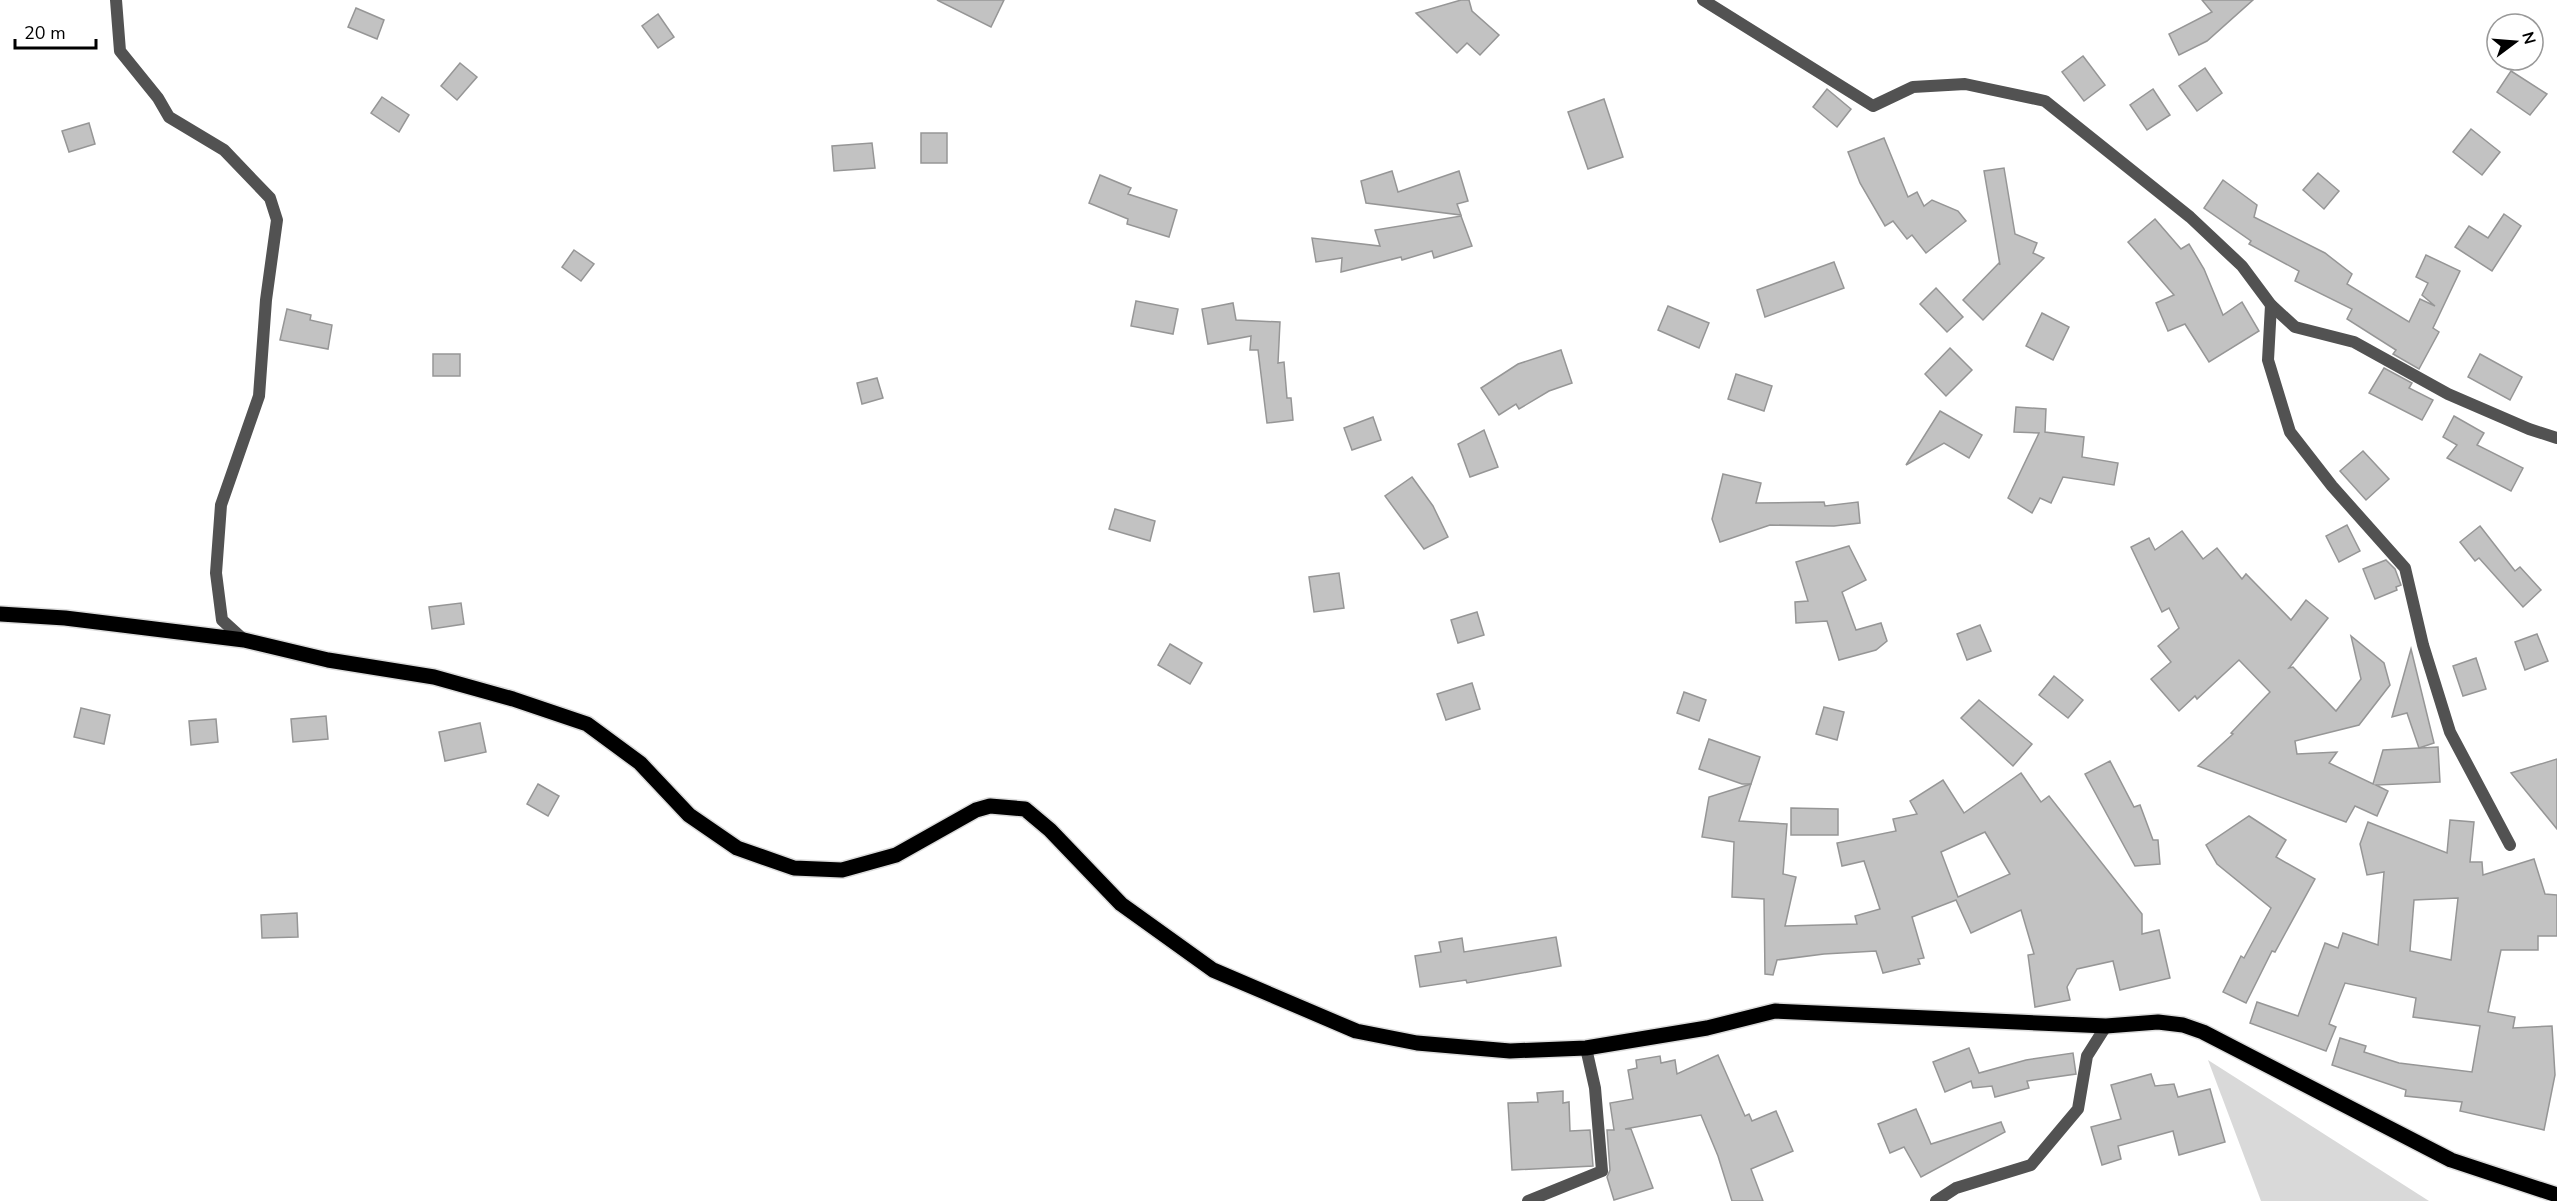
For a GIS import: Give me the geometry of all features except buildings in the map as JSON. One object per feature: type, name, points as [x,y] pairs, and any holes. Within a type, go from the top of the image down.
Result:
[{"type":"main road","points":[[0,614],[64,618],[244,640],[328,660],[434,677],[513,699],[587,724],[640,763],[698,822],[737,848],[794,868],[842,870],[896,855],[976,810],[990,806],[1025,809],[1050,830],[1121,904],[1213,970],[1356,1030],[1417,1043],[1510,1050],[1586,1048],[1707,1028],[1775,1011],[2106,1026],[2158,1022],[2183,1025],[2203,1032],[2451,1160],[2557,1195]]},
{"type":"street","points":[[117,0],[120,51],[158,98],[169,117],[224,150],[270,198],[277,220],[266,300],[258,396],[221,505],[217,542],[216,573],[222,620],[244,640]]},
{"type":"street","points":[[1703,0],[1873,106],[1913,87],[1965,84],[2045,101],[2190,217],[2242,266],[2271,305],[2295,327],[2354,342],[2448,394],[2529,429],[2557,438]]},
{"type":"street","points":[[2271,305],[2268,360],[2290,432],[2332,486],[2405,568],[2423,645],[2450,732],[2510,844]]},
{"type":"street","points":[[1936,1201],[1956,1188],[2031,1165],[2078,1109],[2087,1056],[2106,1026]]},
{"type":"street","points":[[1528,1201],[1602,1171],[1595,1088],[1586,1048]]},
{"type":"shaded area","points":[[2208,1060],[2429,1201],[2261,1201]]}]
